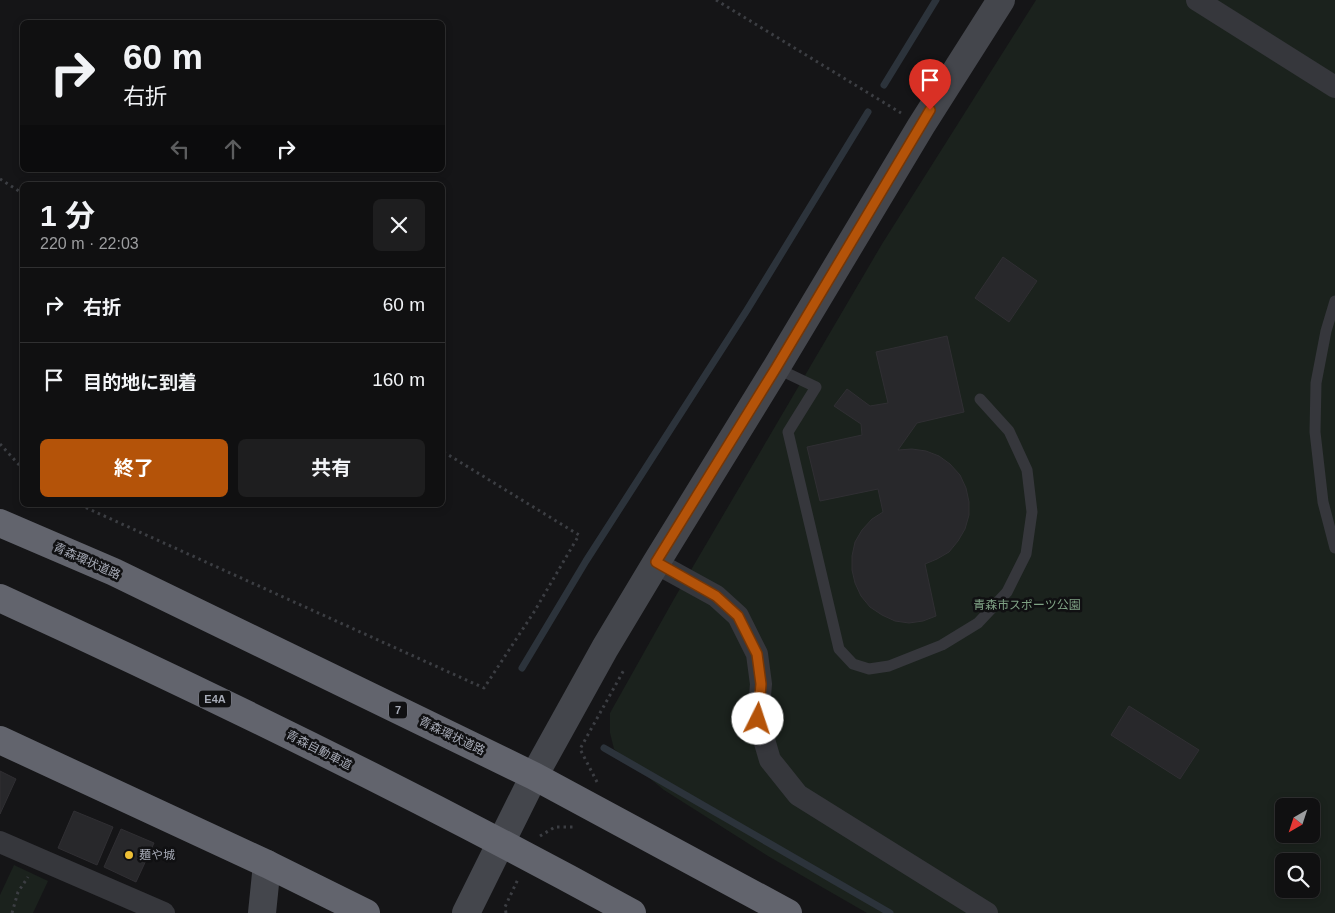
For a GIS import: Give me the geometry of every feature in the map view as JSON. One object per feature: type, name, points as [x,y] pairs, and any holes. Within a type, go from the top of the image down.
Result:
[{"type":"highway","name":"青森環状道路","points":[[0,523],[114,572],[534,776],[788,913]]},
{"type":"highway","name":"青森自動車道","points":[[0,598],[113,650],[286,734],[632,913]]},
{"type":"highway","points":[[0,740],[267,864],[366,913]]},
{"type":"street","points":[[466,913],[534,776],[605,648],[776,368],[920,126],[1001,0]]},
{"type":"street","points":[[1197,0],[1335,87]]},
{"type":"street","points":[[656,562],[716,596],[738,616],[757,654],[761,684],[758,719],[770,760],[798,795],[987,913]]},
{"type":"street","points":[[0,842],[164,913]]},
{"type":"street","points":[[262,913],[267,864]]},
{"type":"lane","points":[[1335,301],[1326,331],[1316,383],[1315,432],[1322,502],[1335,548]]},
{"type":"lane","points":[[776,368],[816,387],[788,432],[839,649],[853,664],[869,669],[889,666],[942,645],[978,623],[1007,592],[1026,554],[1032,512],[1027,470],[1009,431],[980,400]]},
{"type":"path","points":[[716,0],[920,126]]},
{"type":"path","points":[[0,179],[20,192]]},
{"type":"path","points":[[0,444],[20,466]]},
{"type":"path","points":[[84,507],[484,688],[534,612],[579,535],[445,453]]},
{"type":"path","points":[[537,842],[540,834],[554,827],[576,827],[589,806],[598,784],[580,749],[628,661]]},
{"type":"path","points":[[12,913],[18,892],[40,859]]},
{"type":"path","points":[[506,913],[505,907],[521,874]]},
{"type":"green space","name":"青森市スポーツ公園","points":[[1036,0],[1335,0],[1335,913],[867,913],[768,856],[664,790],[614,749],[610,733],[610,713],[674,599],[882,244]]},
{"type":"green space","points":[[14,865],[48,881],[33,913],[0,913],[0,895]]},
{"type":"building","points":[[1003,257],[1037,281],[1009,322],[975,298]]},
{"type":"building","points":[[947,336],[964,412],[917,423],[898,450],[926,451],[939,456],[950,464],[960,475],[966,488],[969,515],[965,529],[949,552],[925,564],[936,616],[923,621],[909,623],[895,621],[870,607],[861,596],[852,570],[855,542],[862,530],[872,519],[883,512],[878,489],[820,501],[807,447],[862,435],[861,424],[834,406],[847,389],[870,406],[888,403],[876,352]]},
{"type":"building","points":[[1129,706],[1199,750],[1180,779],[1111,735]]},
{"type":"building","points":[[0,771],[16,779],[0,814]]},
{"type":"building","points":[[74,811],[113,827],[97,865],[58,848]]},
{"type":"building","name":"麺や城","points":[[121,829],[154,843],[136,882],[104,867]]},
{"type":"waterway","points":[[884,85],[936,0]]},
{"type":"waterway","points":[[522,668],[586,561],[747,310],[868,112]]},
{"type":"waterway","points":[[604,748],[890,913]]},
{"type":"place","name":"麺や城","points":[[129,855]]},
{"type":"route","points":[[758,719],[761,684],[757,654],[738,616],[716,596],[656,562],[776,368],[930,110]]}]
